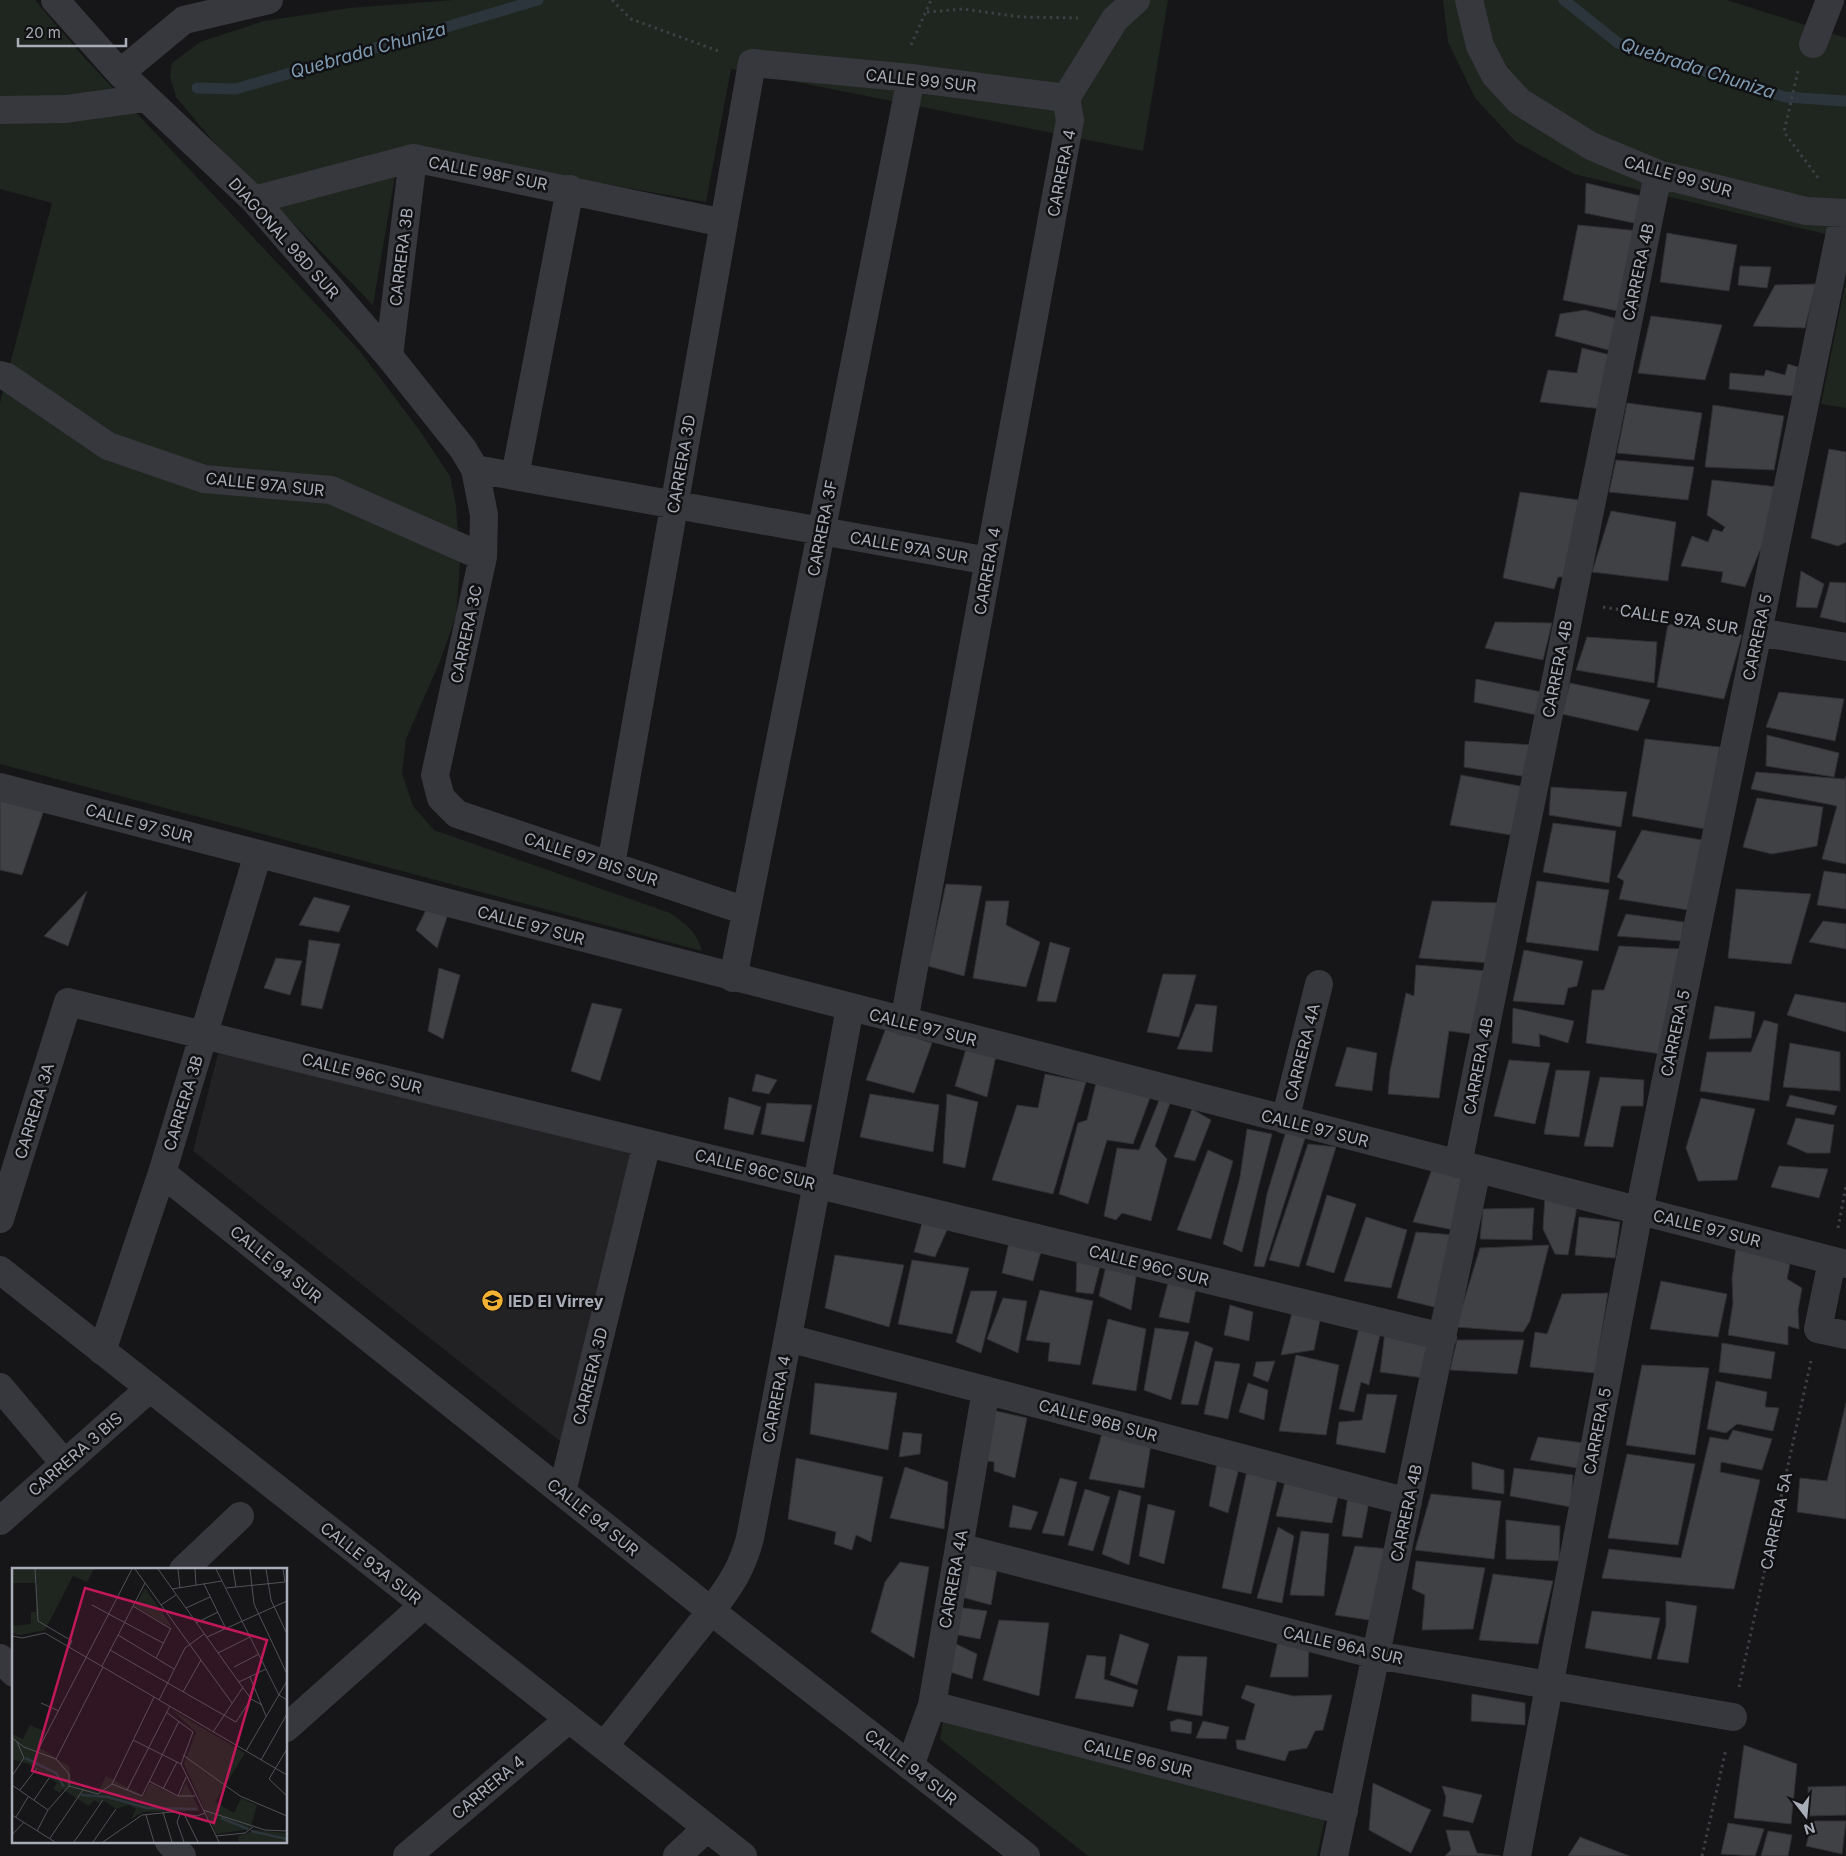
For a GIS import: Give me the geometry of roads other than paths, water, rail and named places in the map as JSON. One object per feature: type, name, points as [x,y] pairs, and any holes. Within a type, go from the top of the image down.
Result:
[{"type":"street","name":"DIAGONAL 98D SUR","points":[[54,0],[120,74],[254,200],[389,356],[463,449],[475,469]]},
{"type":"street","points":[[120,74],[184,20],[269,0]]},
{"type":"street","points":[[1068,109],[1115,19],[1136,0]]},
{"type":"street","name":"CALLE 99 SUR","points":[[1469,0],[1480,46],[1495,75],[1519,101],[1590,146],[1658,174],[1806,211],[1845,213]]},
{"type":"street","points":[[1813,44],[1830,0]]},
{"type":"street","name":"CALLE 99 SUR","points":[[752,63],[903,77],[1068,109]]},
{"type":"street","name":"CARRERA 3D","points":[[610,865],[752,63]]},
{"type":"street","name":"CARRERA 3F","points":[[733,978],[822,531],[903,77]]},
{"type":"street","points":[[0,110],[66,108],[145,98]]},
{"type":"street","name":"CARRERA 4","points":[[904,1022],[1068,109]]},
{"type":"street","name":"CALLE 98F SUR","points":[[254,200],[412,158],[570,189],[724,224]]},
{"type":"street","name":"CARRERA 3B","points":[[389,356],[412,158]]},
{"type":"street","name":"CARRERA 4B","points":[[1334,1856],[1443,1337],[1467,1167],[1571,602],[1658,174]]},
{"type":"street","points":[[515,476],[570,189]]},
{"type":"street","name":"CARRERA 5","points":[[1517,1856],[1639,1211],[1845,213]]},
{"type":"street","name":"CALLE 97A SUR","points":[[0,375],[7,377],[108,446],[204,479],[330,490],[483,557]]},
{"type":"street","name":"CALLE 97A SUR","points":[[475,469],[988,561]]},
{"type":"street","name":"CARRERA 3C","points":[[441,798],[435,775],[483,557],[484,515],[475,469]]},
{"type":"street","name":"CALLE 97A SUR","points":[[1758,632],[1846,647]]},
{"type":"street","name":"CALLE 97 SUR","points":[[0,787],[733,978],[1839,1262]]},
{"type":"street","name":"CALLE 97 BIS SUR","points":[[441,798],[457,814],[746,911]]},
{"type":"street","name":"CARRERA 3B","points":[[102,1350],[162,1173],[258,854]]},
{"type":"street","name":"CARRERA 4A","points":[[1285,1120],[1319,984]]},
{"type":"street","name":"CALLE 96C SUR","points":[[68,1002],[1443,1337]]},
{"type":"street","name":"CARRERA 3A","points":[[0,1219],[68,1002]]},
{"type":"street","name":"CARRERA 4","points":[[604,1746],[734,1580],[744,1562],[850,1008]]},
{"type":"street","name":"CARRERA 3D","points":[[562,1492],[647,1143]]},
{"type":"street","name":"CALLE 94 SUR","points":[[162,1173],[710,1610],[1026,1856]]},
{"type":"street","points":[[1839,1262],[1818,1329],[1846,1335]]},
{"type":"street","name":"CALLE 93A SUR","points":[[0,1270],[743,1856]]},
{"type":"street","name":"CALLE 96B SUR","points":[[788,1338],[1408,1502]]},
{"type":"street","points":[[0,1386],[64,1463]]},
{"type":"street","name":"CARRERA 3 BIS","points":[[0,1521],[150,1388]]},
{"type":"street","name":"CARRERA 4A","points":[[910,1766],[932,1705],[986,1390]]},
{"type":"street","points":[[185,1568],[240,1516]]},
{"type":"street","name":"CALLE 96A SUR","points":[[959,1547],[1376,1655],[1733,1717]]},
{"type":"street","points":[[288,1726],[424,1605]]},
{"type":"street","points":[[0,1658],[12,1671]]},
{"type":"street","name":"CALLE 96 SUR","points":[[932,1705],[1344,1811]]},
{"type":"street","name":"CARRERA 4","points":[[413,1854],[569,1719]]},
{"type":"street","points":[[678,1856],[707,1828]]},
{"type":"street","points":[[171,1844],[182,1856]]},
{"type":"waterway","name":"Quebrada Chuniza","points":[[197,88],[236,89],[538,0]]},
{"type":"waterway","name":"Quebrada Chuniza","points":[[1564,0],[1618,43],[1785,97],[1846,101]]},
{"type":"place","name":"IED El Virrey","points":[[492,1301]]}]
